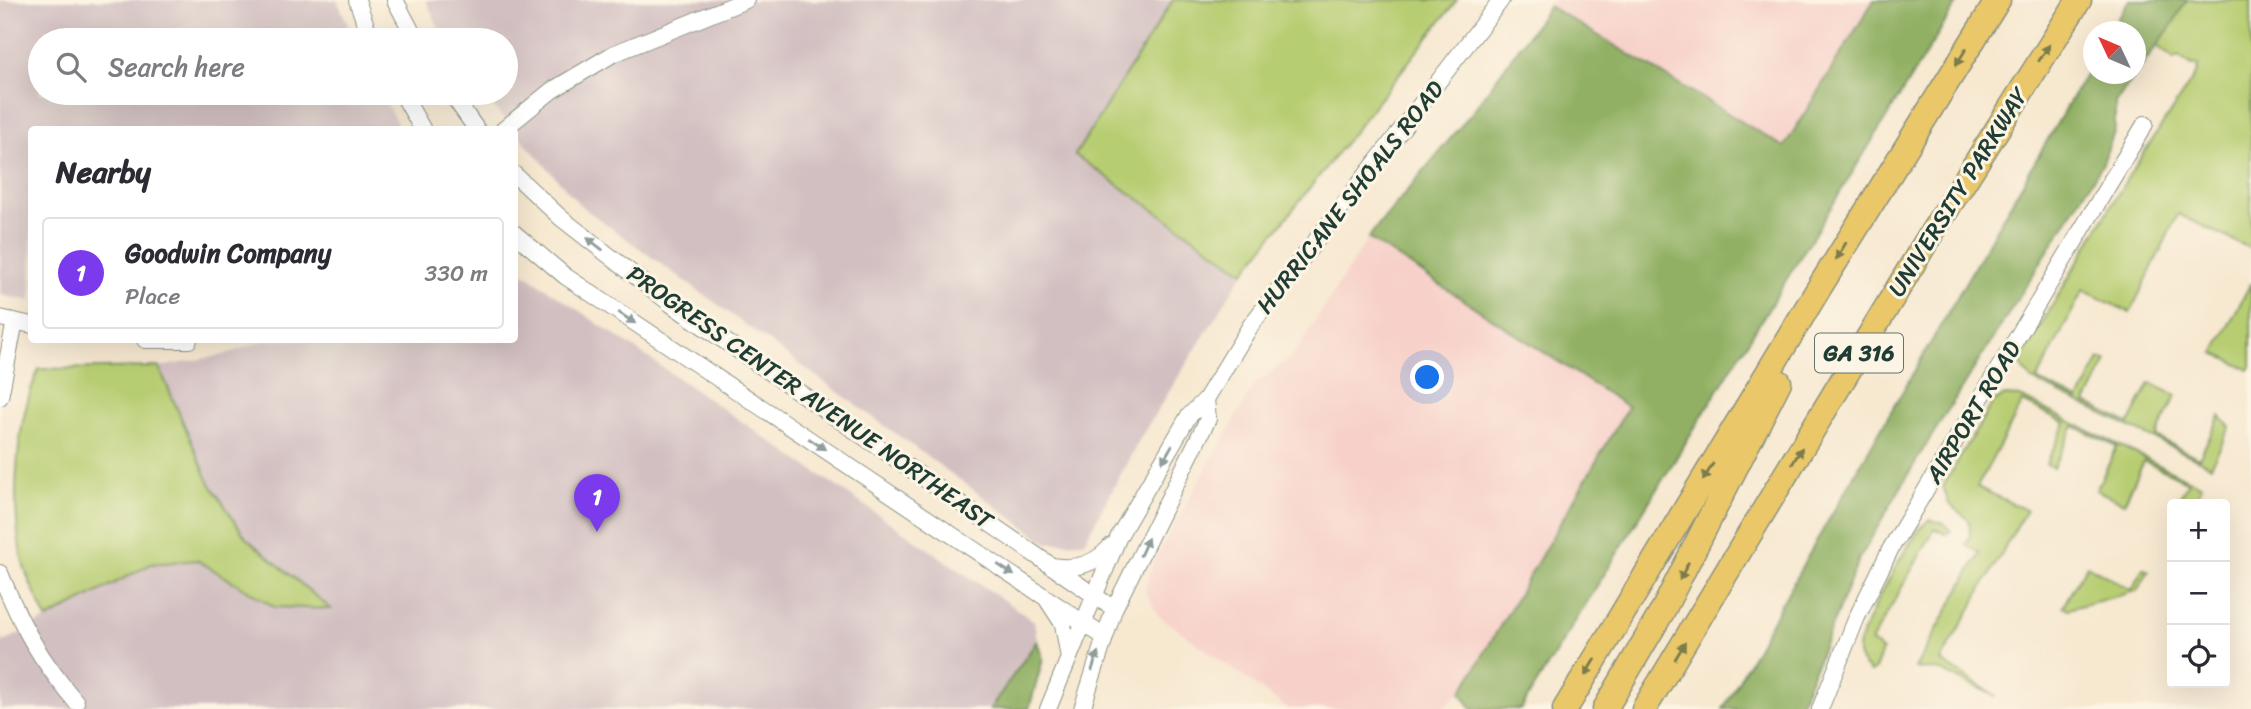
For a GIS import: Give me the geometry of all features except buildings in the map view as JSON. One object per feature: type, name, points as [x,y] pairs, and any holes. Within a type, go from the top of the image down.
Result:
[{"type":"highway","name":"GA 316","points":[[1565,709],[1819,288],[1998,0]]},
{"type":"highway","name":"UNIVERSITY PARKWAY","points":[[1644,709],[1926,242],[2079,0]]},
{"type":"highway","points":[[1605,709],[1662,612],[1733,476],[1791,360],[1819,288]]},
{"type":"street","points":[[356,0],[366,28]]},
{"type":"street","points":[[395,0],[410,28]]},
{"type":"street","points":[[508,126],[551,91],[613,54],[746,0]]},
{"type":"street","name":"HURRICANE SHOALS ROAD","points":[[1048,709],[1119,536],[1188,416],[1206,398],[1251,325],[1501,0]]},
{"type":"street","points":[[409,105],[422,126]]},
{"type":"street","points":[[459,105],[472,123]]},
{"type":"street","name":"AIRPORT ROAD","points":[[1820,709],[1857,617],[1891,548],[2145,124]]},
{"type":"street","name":"PROGRESS CENTER AVENUE NORTHEAST","points":[[518,178],[561,218],[671,303],[1114,609]]},
{"type":"street","name":"PROGRESS CENTER AVENUE NORTHEAST","points":[[518,236],[593,295],[1103,636]]},
{"type":"street","points":[[0,397],[8,320],[28,324]]},
{"type":"street","name":"HURRICANE SHOALS ROAD","points":[[1082,709],[1103,636],[1114,609],[1208,419],[1206,398]]},
{"type":"street","points":[[1051,566],[1073,567],[1100,559],[1119,536]]},
{"type":"street","points":[[0,573],[17,615],[42,662],[76,702]]},
{"type":"street","points":[[1042,594],[1063,624],[1069,660]]},
{"type":"shaded area","points":[[0,0],[337,0],[350,28],[28,28],[28,105],[387,105],[398,126],[28,126],[28,300],[0,295]]},
{"type":"shaded area","points":[[426,0],[1173,0],[1075,156],[1244,272],[1142,435],[1084,542],[1047,543],[581,206],[518,135],[518,126],[510,126],[492,105],[518,105],[518,28],[439,28]]},
{"type":"shaded area","points":[[1553,0],[1874,0],[1784,147],[1549,6]]},
{"type":"shaded area","points":[[1368,238],[1628,407],[1461,693],[1440,709],[1288,709],[1158,615],[1145,591],[1153,562],[1254,385],[1293,356]]},
{"type":"shaded area","points":[[518,269],[1034,621],[1037,641],[990,709],[0,709],[0,631],[3,642],[151,564],[197,560],[275,607],[330,608],[246,538],[209,482],[159,367],[223,355],[258,343],[518,343]]},
{"type":"green space","points":[[1173,0],[1457,0],[1244,272],[1075,155]]},
{"type":"green space","points":[[1874,0],[1959,0],[1521,709],[1472,709],[1461,693],[1628,407],[1368,238],[1470,115],[1549,6],[1784,147]]},
{"type":"green space","points":[[2129,0],[2187,0],[2146,61],[2146,21],[2116,21]]},
{"type":"green space","points":[[2187,0],[2251,0],[2251,249],[2178,214],[2130,313],[2083,290],[2037,380],[2079,400],[2100,359],[2107,361],[2086,403],[2129,424],[2150,383],[2176,395],[2156,437],[2199,458],[2220,416],[2230,427],[2211,466],[2032,380],[2022,368],[2021,359],[2128,177],[2197,72],[2198,65],[2192,66],[2178,56],[2174,59],[2157,46]]},
{"type":"green space","points":[[2083,78],[2083,84],[2129,84],[2115,103],[2115,129],[2103,163],[1921,453],[1859,559],[1798,709],[1723,709],[1817,540]]},
{"type":"green space","points":[[2251,283],[2251,366],[2249,370],[2214,353]]},
{"type":"green space","points":[[159,367],[209,482],[246,538],[331,609],[275,607],[197,560],[151,564],[47,619],[23,562],[16,509],[21,435],[31,389],[39,369]]},
{"type":"green space","points":[[2005,396],[2020,397],[2202,486],[2196,499],[2180,499],[2188,482],[2144,461],[2124,503],[2096,490],[2117,447],[2074,426],[2053,468],[2046,464],[2066,423],[2023,402],[1977,487],[2026,510],[1941,661],[1996,696],[1941,671],[1915,668],[1980,553],[1966,545],[1970,536],[1969,520],[1949,504],[1943,486],[1993,402]]},
{"type":"green space","points":[[1930,520],[1943,523],[1951,531],[1946,534],[1935,528],[1871,642],[1882,651],[1875,669],[1870,672],[1858,655],[1861,637],[1901,558],[1922,526]]},
{"type":"green space","points":[[2087,565],[2131,590],[2143,568],[2149,571],[2137,591],[2068,609],[2063,606]]},
{"type":"green space","points":[[1037,641],[1043,659],[1029,709],[990,709]]},
{"type":"place","name":"Goodwin Company","points":[[597,532]]}]
